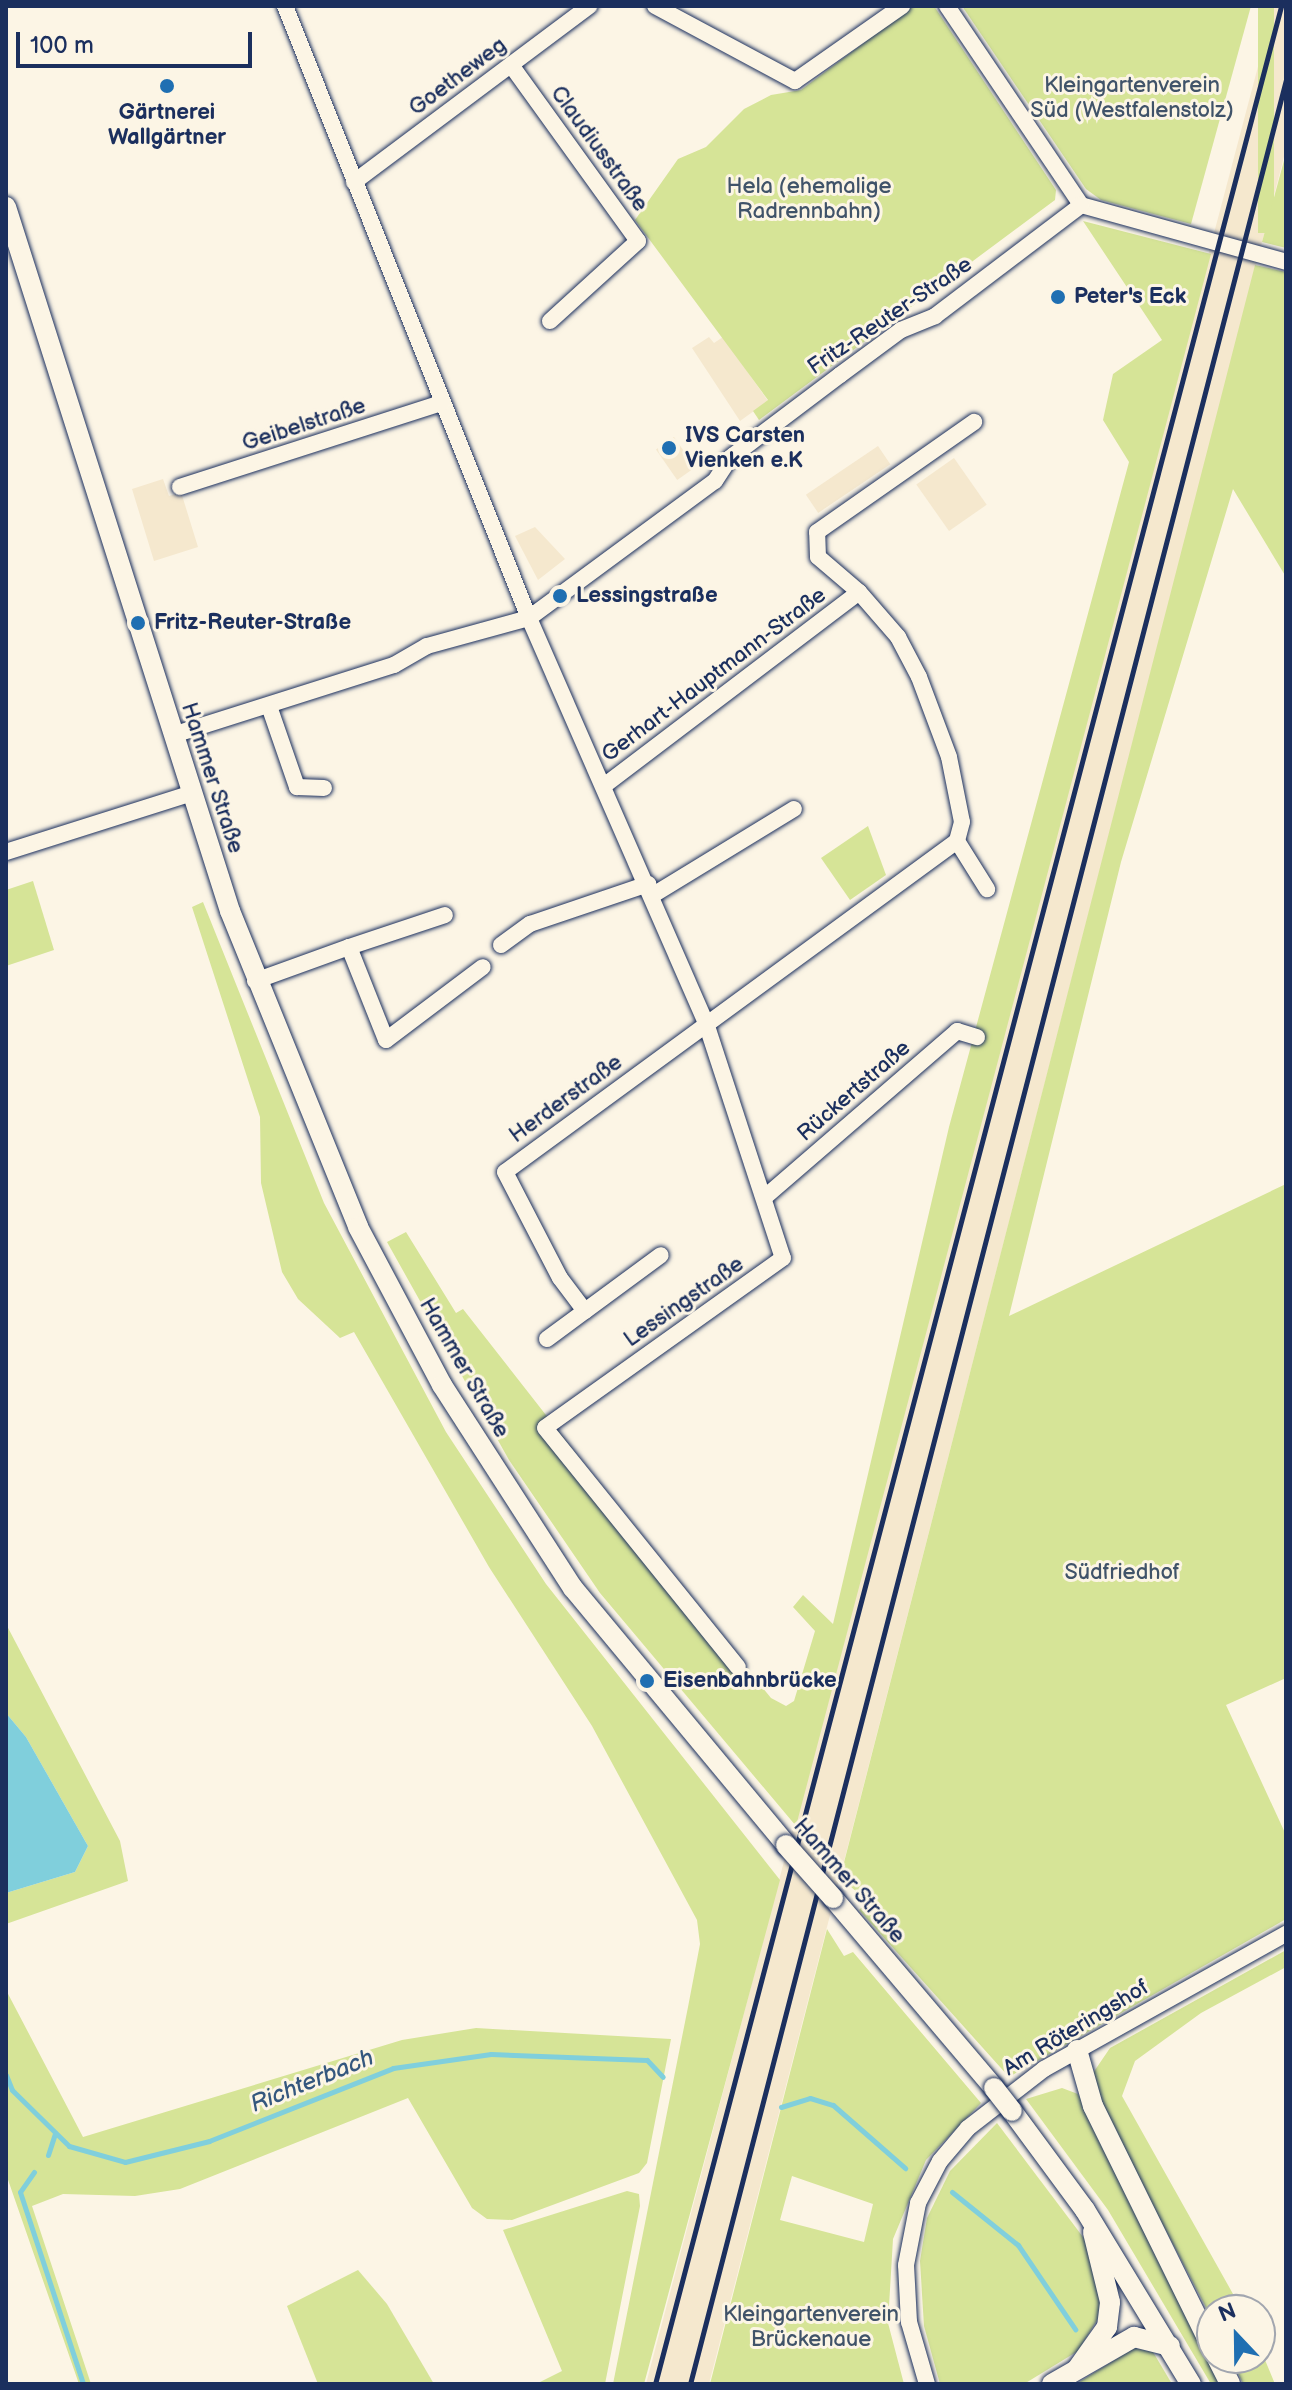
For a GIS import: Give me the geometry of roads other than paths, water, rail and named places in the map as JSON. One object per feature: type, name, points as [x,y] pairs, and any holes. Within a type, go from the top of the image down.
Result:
[{"type":"main road","name":"Hammer Straße","points":[[6,207],[173,735],[255,981],[331,1169],[442,1385],[573,1588],[1012,2111],[1085,2210],[1191,2384]]},
{"type":"main road","points":[[1077,2050],[1093,2106],[1196,2315]]},
{"type":"main road","points":[[1077,2369],[1107,2327],[1110,2302],[1085,2210]]},
{"type":"main road","points":[[1052,2384],[1134,2337],[1170,2346]]},
{"type":"street","name":"Lessingstraße","points":[[285,6],[529,618],[651,890],[706,1023],[783,1258],[545,1428],[738,1667]]},
{"type":"street","name":"Goetheweg","points":[[354,182],[589,6]]},
{"type":"street","points":[[655,6],[795,81],[902,6]]},
{"type":"street","points":[[947,6],[1081,205],[1286,262]]},
{"type":"street","name":"Claudiusstraße","points":[[511,65],[638,241],[550,321]]},
{"type":"street","name":"Fritz-Reuter-Straße","points":[[173,735],[394,665],[427,646],[529,618],[715,481],[730,458],[828,383],[901,330],[935,316],[1081,205]]},
{"type":"street","name":"Geibelstraße","points":[[180,487],[442,403]]},
{"type":"street","points":[[859,592],[818,557],[817,532],[974,422]]},
{"type":"street","name":"Gerhart-Hauptmann-Straße","points":[[605,785],[859,592],[898,637],[919,677],[957,789],[962,822],[957,841]]},
{"type":"street","points":[[269,706],[297,787],[324,788]]},
{"type":"street","points":[[6,852],[192,793]]},
{"type":"street","points":[[501,945],[530,924],[651,890],[794,809]]},
{"type":"street","points":[[706,1023],[957,841],[987,889]]},
{"type":"street","points":[[255,981],[445,915]]},
{"type":"street","points":[[349,947],[386,1040],[483,967]]},
{"type":"street","name":"Herderstraße","points":[[585,1311],[560,1278],[505,1172],[706,1023]]},
{"type":"street","name":"Rückertstraße","points":[[765,1197],[957,1031],[977,1037]]},
{"type":"street","points":[[547,1339],[661,1255]]},
{"type":"street","name":"Am Röteringshof","points":[[927,2384],[909,2322],[906,2265],[918,2203],[940,2161],[968,2128],[1077,2050],[1286,1934]]},
{"type":"water","points":[[6,1713],[26,1737],[88,1846],[75,1872],[6,1893]]},
{"type":"waterway","name":"Richterbach","points":[[6,2075],[12,2090],[69,2146],[125,2162],[209,2141],[393,2068],[491,2054],[647,2060],[663,2077]]},
{"type":"waterway","name":"Richterbach","points":[[781,2107],[810,2098],[833,2105],[905,2168]]},
{"type":"waterway","points":[[48,2155],[55,2133]]},
{"type":"waterway","points":[[34,2172],[20,2192],[83,2384]]},
{"type":"waterway","name":"Richterbach","points":[[952,2192],[1018,2245],[1075,2329]]},
{"type":"railway","points":[[655,2384],[1281,6]]},
{"type":"railway","points":[[690,2384],[1286,80]]},
{"type":"place","name":"Gärtnerei Wallgärtner","points":[[167,86]]},
{"type":"place","name":"Peter's Eck","points":[[1058,297]]},
{"type":"place","name":"IVS Carsten Vienken e.K","points":[[669,448]]},
{"type":"place","name":"Lessingstraße","points":[[560,596]]},
{"type":"place","name":"Fritz-Reuter-Straße","points":[[138,623]]},
{"type":"place","name":"Eisenbahnbrücke","points":[[647,1681]]},
{"type":"park label","name":"Kleingartenverein Süd (Westfalenstolz)","points":[[1132,98]]},
{"type":"park label","name":"Hela (ehemalige Radrennbahn)","points":[[809,198]]},
{"type":"park label","name":"Südfriedhof","points":[[1122,1573]]},
{"type":"park label","name":"Kleingartenverein Brückenaue","points":[[811,2326]]}]
